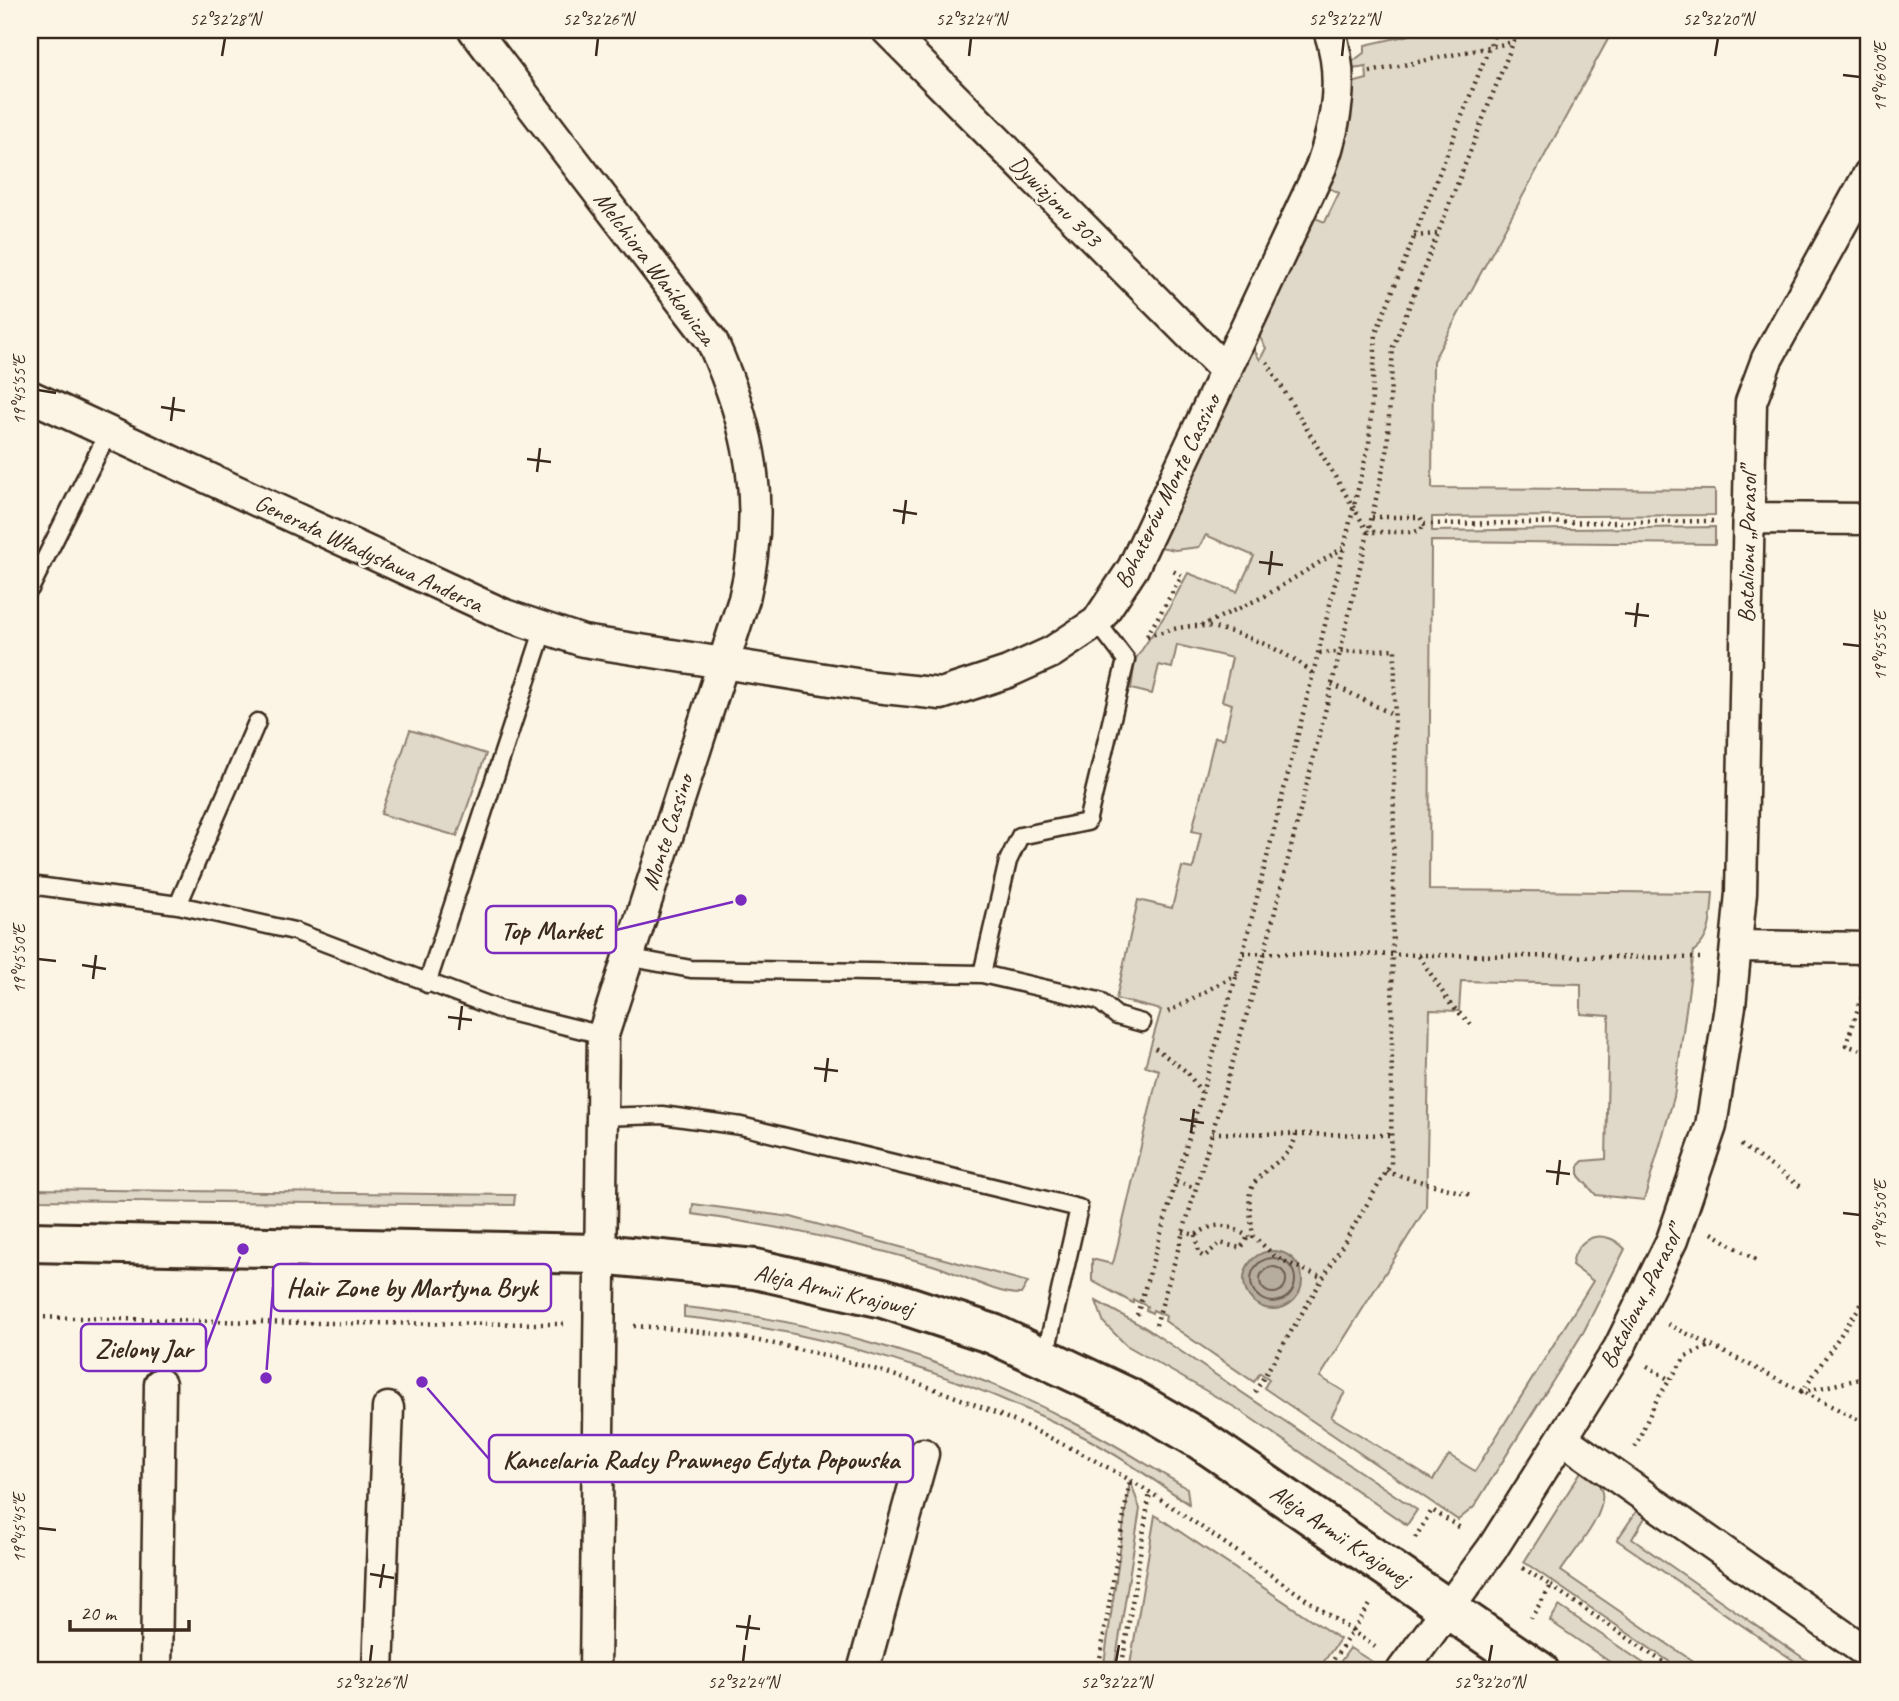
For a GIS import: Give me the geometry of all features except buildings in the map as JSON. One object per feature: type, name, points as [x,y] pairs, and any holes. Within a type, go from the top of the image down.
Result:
[{"type":"street","name":"Melchiora Wańkowicza","points":[[474,30],[712,341],[736,392],[755,483],[755,529],[750,576],[723,661]]},
{"type":"street","name":"Dywizjonu 303","points":[[887,30],[1226,371]]},
{"type":"street","name":"Bohaterów Monte Cassino","points":[[723,661],[875,687],[941,694],[1008,672],[1052,652],[1097,622],[1140,554],[1321,167],[1333,125],[1338,79],[1337,56],[1329,30]]},
{"type":"street","name":"Batalionu „Parasol”","points":[[1403,1669],[1448,1610],[1563,1438],[1639,1309],[1682,1214],[1711,1126],[1737,946],[1743,840],[1735,520],[1749,425],[1758,380],[1869,174]]},
{"type":"street","name":"Generała Władysława Andersa","points":[[30,396],[505,615],[583,640],[723,661]]},
{"type":"street","points":[[1735,520],[1869,519]]},
{"type":"street","name":"Monte Cassino","points":[[595,1671],[597,1324],[603,1035],[723,661]]},
{"type":"street","points":[[1737,946],[1869,948]]},
{"type":"street","name":"Aleja Armii Krajowej","points":[[30,1242],[599,1254],[755,1269],[828,1284],[947,1318],[1045,1357],[1129,1398],[1198,1438],[1539,1671]]},
{"type":"street","points":[[156,1671],[160,1384]]},
{"type":"street","points":[[378,1671],[388,1408]]},
{"type":"street","points":[[1563,1438],[1869,1654]]},
{"type":"street","points":[[863,1671],[923,1454]]},
{"type":"lane","points":[[30,589],[108,433]]},
{"type":"lane","points":[[982,974],[1008,860],[1020,836],[1087,822],[1126,660],[1097,622]]},
{"type":"lane","points":[[427,984],[544,628]]},
{"type":"lane","points":[[178,905],[257,722]]},
{"type":"lane","points":[[30,885],[178,905],[294,931],[501,1010],[603,1035]]},
{"type":"lane","points":[[626,957],[691,969],[982,974],[1099,1001],[1117,1016],[1142,1023]]},
{"type":"lane","points":[[600,1116],[662,1115],[741,1126],[1079,1208],[1045,1357]]},
{"type":"path","points":[[1137,1315],[1243,953],[1344,547],[1369,444],[1373,343],[1496,30]]},
{"type":"path","points":[[1156,1325],[1264,955],[1340,652],[1389,439],[1394,347],[1518,30]]},
{"type":"path","points":[[1338,79],[1514,42]]},
{"type":"path","points":[[1414,236],[1438,234]]},
{"type":"path","points":[[1247,327],[1368,532]]},
{"type":"path","points":[[1372,517],[1420,517],[1424,524]]},
{"type":"path","points":[[1424,524],[1735,520]]},
{"type":"path","points":[[1368,532],[1414,532],[1421,530],[1424,524]]},
{"type":"path","points":[[1147,636],[1200,626],[1265,596],[1344,547]]},
{"type":"path","points":[[1126,660],[1147,636],[1182,576],[1140,554]]},
{"type":"path","points":[[1200,626],[1268,645],[1291,655],[1313,674]]},
{"type":"path","points":[[1255,1392],[1391,1164],[1395,649],[1318,653]]},
{"type":"path","points":[[1332,684],[1394,715]]},
{"type":"path","points":[[1243,953],[1707,958]]},
{"type":"path","points":[[1418,956],[1451,1005],[1474,1027]]},
{"type":"path","points":[[1202,1093],[1187,1072],[1152,1047],[1142,1023],[1181,1006],[1237,974]]},
{"type":"path","points":[[1869,974],[1846,1045],[1869,1053]]},
{"type":"path","points":[[1711,1126],[1804,1189]]},
{"type":"path","points":[[1212,1133],[1391,1135]]},
{"type":"path","points":[[1196,1236],[1199,1254],[1204,1257],[1220,1243],[1241,1248],[1251,1237],[1251,1191],[1259,1176],[1270,1170],[1293,1146],[1296,1134]]},
{"type":"path","points":[[1386,1172],[1471,1195]]},
{"type":"path","points":[[1176,1182],[1196,1188]]},
{"type":"path","points":[[1682,1214],[1756,1260]]},
{"type":"path","points":[[1183,1232],[1196,1236],[1219,1224],[1235,1228],[1278,1258],[1323,1278]]},
{"type":"path","points":[[1802,1392],[1869,1293]]},
{"type":"path","points":[[1639,1309],[1869,1425]]},
{"type":"path","points":[[30,1317],[291,1323],[597,1324],[734,1336],[811,1352],[965,1400],[1049,1437],[1130,1480],[1403,1669]]},
{"type":"path","points":[[1621,1478],[1657,1399],[1686,1356],[1711,1346]]},
{"type":"path","points":[[1802,1392],[1869,1377]]},
{"type":"path","points":[[1098,1671],[1130,1480]]},
{"type":"path","points":[[1121,1671],[1150,1492]]},
{"type":"path","points":[[1551,1586],[1676,1671]]},
{"type":"path","points":[[1326,1671],[1364,1615]]},
{"type":"shaded area","points":[[1412,30],[1613,30],[1433,361],[1432,488],[1715,490],[1715,515],[1432,517],[1432,531],[1715,527],[1715,544],[1431,541],[1429,890],[1713,893],[1707,932],[1694,951],[1674,1097],[1644,1200],[1596,1195],[1579,1176],[1579,1165],[1583,1161],[1606,1159],[1609,1016],[1581,1014],[1581,984],[1461,981],[1459,1011],[1430,1010],[1426,1208],[1320,1377],[1345,1392],[1331,1417],[1433,1480],[1449,1455],[1475,1471],[1593,1281],[1572,1265],[1579,1247],[1585,1241],[1600,1236],[1617,1242],[1625,1249],[1584,1331],[1474,1507],[1458,1520],[1264,1388],[1269,1379],[1260,1373],[1254,1382],[1165,1321],[1166,1316],[1153,1310],[1152,1313],[1146,1310],[1147,1306],[1134,1300],[1133,1303],[1092,1281],[1092,1259],[1112,1264],[1114,1260],[1159,1070],[1145,1066],[1161,1010],[1116,999],[1138,900],[1172,908],[1182,867],[1193,869],[1201,833],[1192,831],[1215,737],[1224,739],[1232,704],[1222,701],[1232,658],[1177,645],[1172,668],[1159,665],[1152,694],[1131,689],[1135,660],[1167,612],[1188,573],[1237,592],[1254,556],[1206,535],[1199,547],[1175,550],[1160,547],[1253,348],[1260,360],[1266,348],[1259,336],[1315,218],[1325,222],[1339,193],[1329,188],[1344,142],[1352,83],[1367,79],[1366,67],[1352,69],[1352,62],[1365,52],[1365,45],[1410,35]]},
{"type":"shaded area","points":[[410,730],[486,754],[457,836],[381,814]]},
{"type":"shaded area","points":[[30,1189],[515,1195],[514,1205],[36,1200],[30,1199]]},
{"type":"shaded area","points":[[693,1204],[791,1217],[1028,1282],[1021,1294],[999,1291],[940,1267],[870,1248],[752,1223],[692,1214]]},
{"type":"shaded area","points":[[1096,1301],[1146,1328],[1417,1510],[1407,1525],[1236,1408],[1126,1345],[1104,1323]]},
{"type":"shaded area","points":[[684,1307],[734,1313],[836,1333],[935,1363],[983,1381],[1090,1431],[1187,1488],[1189,1504],[1099,1445],[992,1395],[942,1376],[838,1344],[786,1332],[684,1317]]},
{"type":"shaded area","points":[[1582,1470],[1600,1486],[1600,1509],[1589,1532],[1561,1571],[1707,1671],[1683,1671],[1524,1562]]},
{"type":"shaded area","points":[[1130,1480],[1140,1509],[1114,1671],[1103,1671]]},
{"type":"shaded area","points":[[1638,1509],[1646,1516],[1632,1539],[1822,1671],[1809,1671],[1617,1540]]},
{"type":"shaded area","points":[[1155,1515],[1340,1639],[1317,1671],[1129,1671]]},
{"type":"shaded area","points":[[1559,1606],[1655,1671],[1623,1671],[1550,1621]]},
{"type":"shaded area","points":[[1350,1648],[1379,1666],[1376,1671],[1334,1671]]},
{"type":"water","points":[[1273,1251],[1289,1256],[1297,1264],[1302,1280],[1297,1296],[1289,1304],[1273,1309],[1257,1304],[1249,1296],[1244,1280],[1249,1264],[1257,1256]]},
{"type":"place","name":"Top Market","points":[[741,900]]},
{"type":"place","name":"Zielony Jar","points":[[243,1249]]},
{"type":"place","name":"Hair Zone by Martyna Bryk","points":[[266,1378]]},
{"type":"place","name":"Kancelaria Radcy Prawnego Edyta Popowska","points":[[422,1382]]}]
